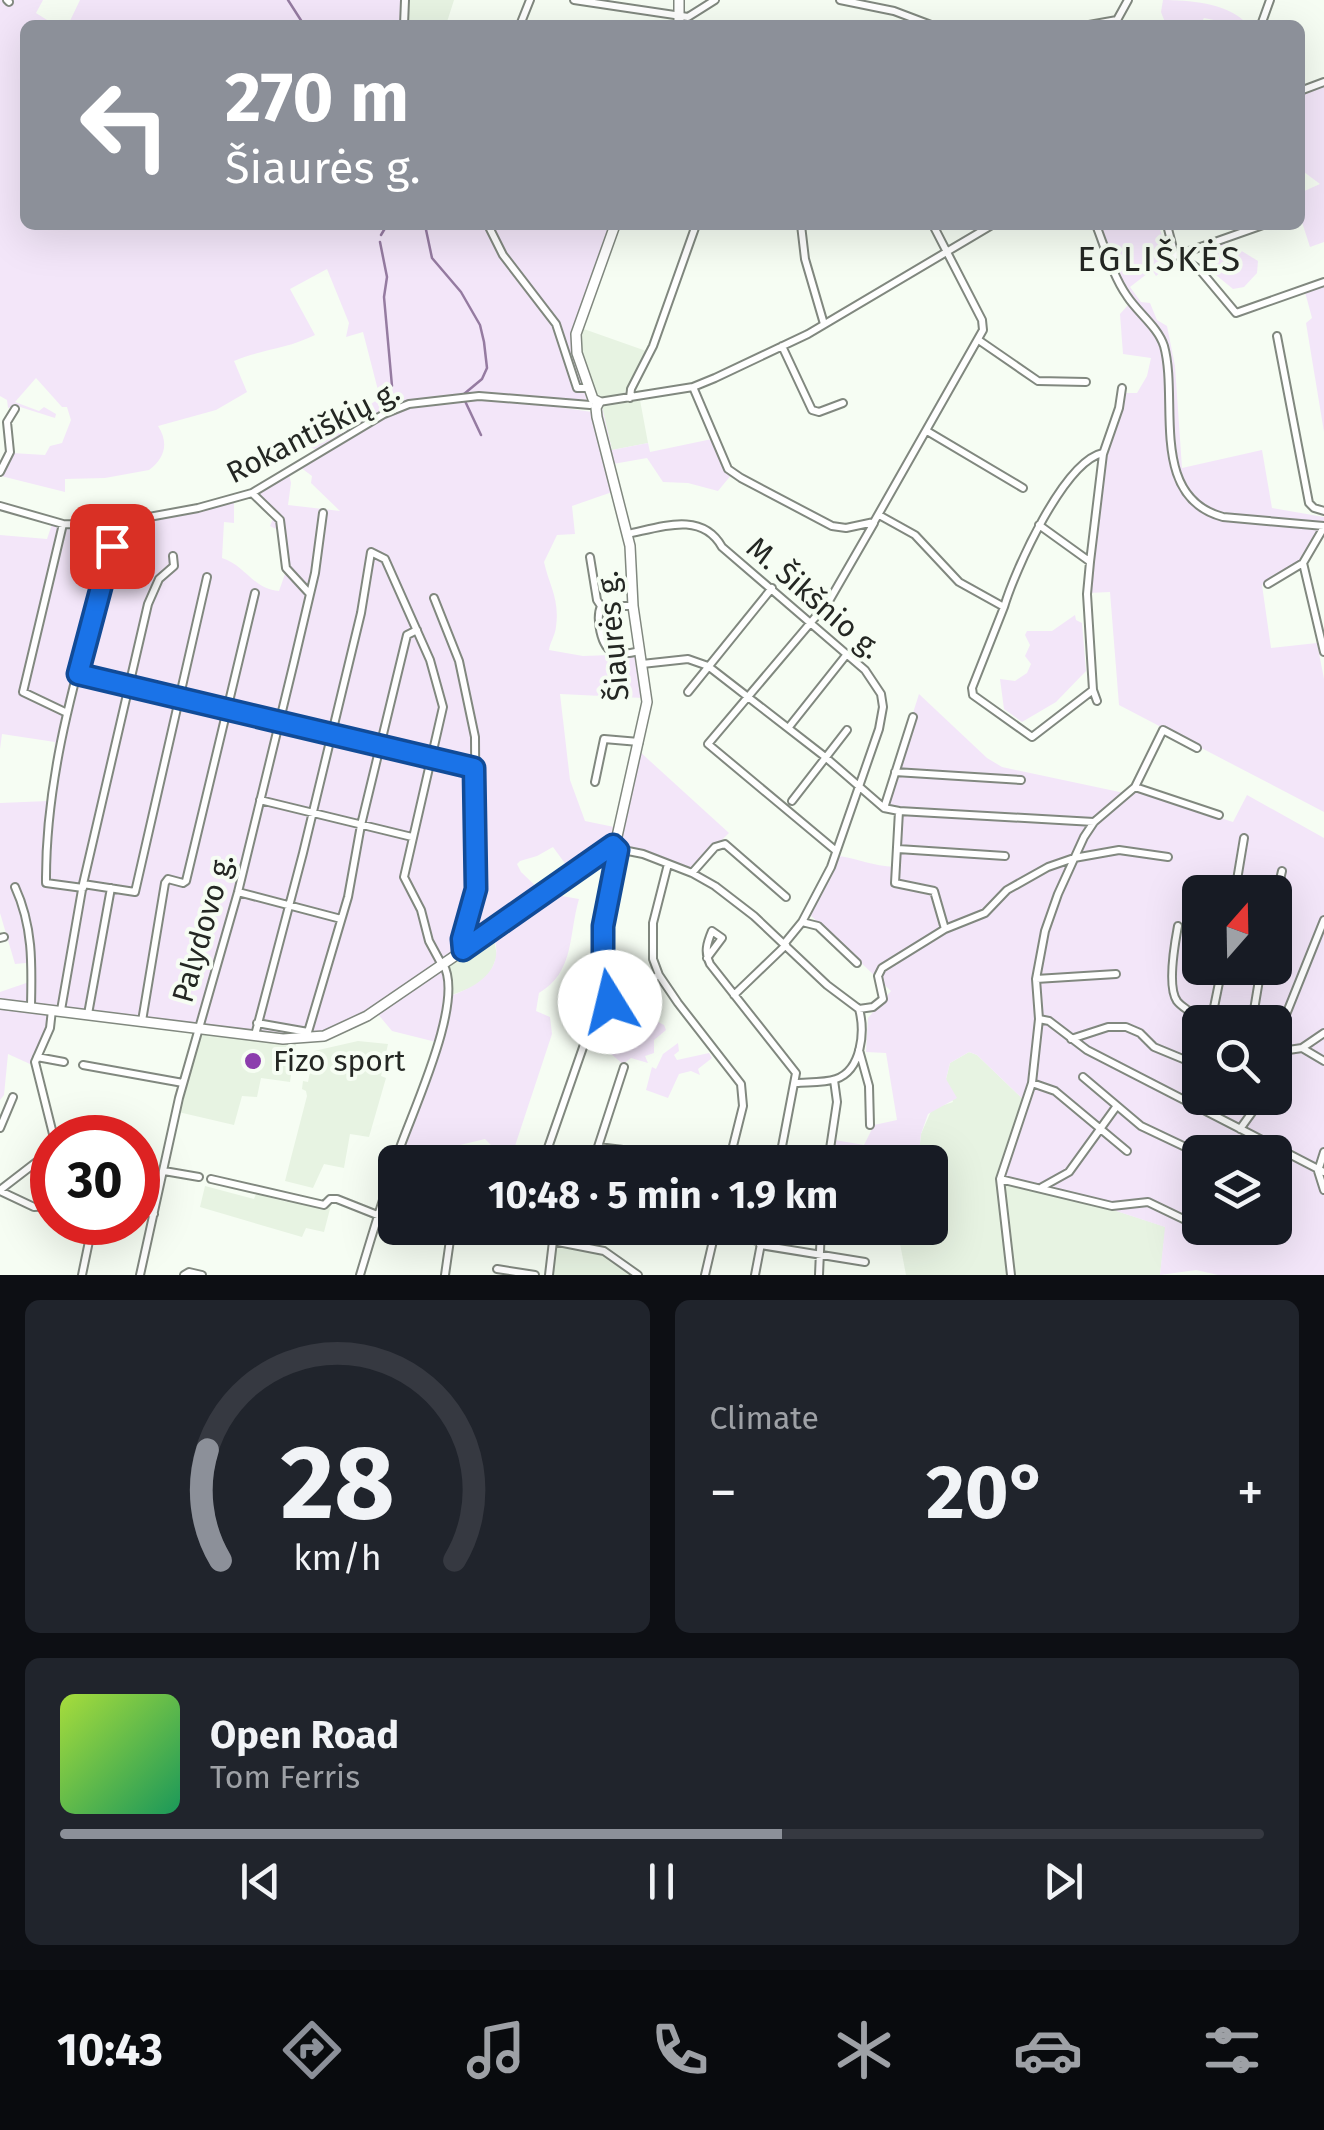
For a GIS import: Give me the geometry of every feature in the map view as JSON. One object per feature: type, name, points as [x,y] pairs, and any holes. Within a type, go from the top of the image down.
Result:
[{"type":"main road","points":[[679,0],[679,20]]},
{"type":"main road","name":"Šiaurės g.","points":[[613,230],[576,334],[577,353],[595,404],[628,534],[633,606],[647,702],[616,847]]},
{"type":"main road","points":[[0,1004],[255,1035],[308,1035],[357,1022],[616,847]]},
{"type":"street","points":[[574,0],[679,20],[694,15],[714,0]]},
{"type":"street","points":[[840,0],[917,20]]},
{"type":"street","points":[[894,11],[898,0]]},
{"type":"street","points":[[490,230],[503,255],[556,324],[576,388],[589,388]]},
{"type":"street","points":[[630,398],[694,230]]},
{"type":"street","points":[[802,230],[805,258],[824,324]]},
{"type":"street","points":[[836,850],[708,744],[832,597],[979,341],[982,320],[936,230]]},
{"type":"street","name":"Rokantiškių g.","points":[[0,506],[62,524],[105,525],[198,508],[252,492],[384,414],[408,404],[479,396],[595,404],[692,386],[824,324],[984,230]]},
{"type":"street","points":[[1098,230],[1121,286],[1163,345],[1173,456],[1177,476],[1190,496],[1223,517],[1324,526],[1304,563],[1268,584]]},
{"type":"street","points":[[1169,230],[1177,256],[1200,270],[1236,313],[1324,282]]},
{"type":"street","points":[[1177,256],[1249,230]]},
{"type":"street","points":[[1277,336],[1285,360],[1310,502],[1314,508],[1324,510]]},
{"type":"street","points":[[979,341],[1038,381],[1086,382]]},
{"type":"street","points":[[782,346],[814,411],[842,403]]},
{"type":"street","points":[[692,386],[720,454],[733,473],[832,526],[846,528],[876,519],[915,535],[958,582],[1004,607]]},
{"type":"street","points":[[1097,701],[1087,594],[1104,454],[1122,388]]},
{"type":"street","points":[[0,472],[10,452],[6,429],[14,410]]},
{"type":"street","points":[[926,432],[1023,488]]},
{"type":"street","points":[[1093,690],[1036,736],[1022,733],[971,693],[1012,582],[1039,524],[1082,466],[1099,453],[1104,454]]},
{"type":"street","points":[[252,492],[280,520],[286,568],[310,594]]},
{"type":"street","name":"Palydovo g.","points":[[160,1188],[183,1083],[238,892],[310,594],[323,514]]},
{"type":"street","points":[[62,524],[23,692],[67,713]]},
{"type":"street","name":"M. Šikšnio g.","points":[[628,534],[677,524],[710,530],[722,547],[874,681],[883,707],[831,867],[785,945],[734,995]]},
{"type":"street","points":[[1039,524],[1090,562]]},
{"type":"street","points":[[112,546],[67,713],[48,812],[46,883],[135,892],[207,577]]},
{"type":"street","points":[[255,1035],[290,905],[371,552],[386,558],[442,699],[404,880],[422,910],[429,941],[448,980],[441,1038],[403,1145]]},
{"type":"street","points":[[49,1115],[35,1067],[37,1057],[57,1010],[151,596],[159,579],[174,566],[174,556]]},
{"type":"street","points":[[590,557],[601,606]]},
{"type":"street","points":[[1304,563],[1324,652]]},
{"type":"street","points":[[688,692],[772,588]]},
{"type":"street","points":[[142,1020],[165,883],[171,879],[186,881],[255,593]]},
{"type":"street","points":[[434,598],[461,667],[475,737],[476,889],[462,939],[463,950]]},
{"type":"street","points":[[601,606],[633,606]]},
{"type":"street","points":[[601,606],[600,627],[610,651],[640,652]]},
{"type":"street","points":[[257,1023],[308,1035],[354,874],[361,825],[407,635],[416,630]]},
{"type":"street","points":[[788,728],[847,654]]},
{"type":"street","points":[[642,664],[688,659],[708,666],[884,808],[1094,822]]},
{"type":"street","points":[[78,674],[474,768]]},
{"type":"street","points":[[884,808],[913,717]]},
{"type":"street","points":[[792,800],[847,730]]},
{"type":"street","points":[[1011,1275],[1000,1179],[1032,1084],[1039,1019],[1036,978],[1050,916],[1094,822],[1136,788],[1164,730],[1197,748]]},
{"type":"street","points":[[594,782],[604,739],[639,742]]},
{"type":"street","points":[[895,772],[1020,780]]},
{"type":"street","points":[[1136,788],[1219,816]]},
{"type":"street","points":[[260,800],[412,837]]},
{"type":"street","points":[[899,811],[895,884],[934,892],[944,929]]},
{"type":"street","points":[[1238,875],[1244,838]]},
{"type":"street","points":[[692,873],[715,848],[725,844],[786,896]]},
{"type":"street","points":[[610,1002],[603,969],[603,926],[616,847],[692,873],[728,896],[859,1010],[863,1031],[859,1050],[847,1072],[834,1080],[796,1083]]},
{"type":"street","points":[[898,849],[1005,856]]},
{"type":"street","points":[[859,1010],[873,1007],[883,998],[878,976],[882,968],[944,929],[982,915],[1011,887],[1048,867],[1119,850],[1168,857]]},
{"type":"street","points":[[668,864],[651,936],[653,959],[659,975],[742,1089],[743,1106],[733,1145]]},
{"type":"street","points":[[14,887],[24,906],[32,940],[31,1006]]},
{"type":"street","points":[[88,1014],[112,888]]},
{"type":"street","points":[[238,892],[341,919]]},
{"type":"street","points":[[1291,1005],[1324,920]]},
{"type":"street","points":[[802,922],[818,926],[857,963]]},
{"type":"street","points":[[1178,926],[1173,956],[1174,995],[1182,1005]]},
{"type":"street","points":[[707,958],[796,1072],[783,1145]]},
{"type":"street","points":[[1036,978],[1116,974]]},
{"type":"street","points":[[549,1145],[584,1042],[610,1002],[659,975]]},
{"type":"street","points":[[1039,1019],[1049,1021],[1072,1040],[1187,1104],[1321,1171]]},
{"type":"street","points":[[1072,1040],[1108,1027],[1126,1027],[1182,1058]]},
{"type":"street","points":[[1292,1049],[1302,1048],[1324,1033]]},
{"type":"street","points":[[1302,1048],[1324,1061]]},
{"type":"street","points":[[859,1050],[868,1086],[870,1124]]},
{"type":"street","points":[[37,1057],[64,1062]]},
{"type":"street","points":[[83,1065],[183,1083]]},
{"type":"street","points":[[599,1145],[624,1066]]},
{"type":"street","points":[[1083,1078],[1150,1132],[1182,1146]]},
{"type":"street","points":[[831,1145],[837,1102],[834,1080]]},
{"type":"street","points":[[1032,1084],[1056,1091],[1127,1151]]},
{"type":"street","points":[[0,1128],[13,1096]]},
{"type":"street","points":[[1041,1188],[1070,1172],[1116,1107]]},
{"type":"street","points":[[1240,1129],[1251,1115]]},
{"type":"street","points":[[1324,1152],[1324,1190]]},
{"type":"street","points":[[30,1167],[0,1190],[30,1204]]},
{"type":"street","points":[[164,1171],[199,1177]]},
{"type":"street","points":[[211,1179],[324,1205],[336,1199],[378,1216],[360,1275]]},
{"type":"street","points":[[1000,1179],[1112,1206],[1144,1201],[1182,1218]]},
{"type":"street","points":[[82,1275],[88,1245]]},
{"type":"street","name":"Palydovo g.","points":[[140,1275],[147,1245]]},
{"type":"street","points":[[445,1275],[449,1245]]},
{"type":"street","points":[[549,1275],[553,1245]]},
{"type":"street","points":[[573,1245],[604,1251],[638,1275]]},
{"type":"street","points":[[705,1275],[712,1245]]},
{"type":"street","points":[[755,1275],[761,1245]]},
{"type":"street","points":[[772,1245],[865,1262]]},
{"type":"street","points":[[819,1275],[821,1245]]},
{"type":"street","points":[[497,1269],[535,1275]]},
{"type":"street","points":[[184,1275],[202,1275]]},
{"type":"shaded area","points":[[0,0],[43,0],[36,13],[47,20],[20,20],[20,230],[611,230],[574,348],[587,401],[541,401],[544,405],[592,412],[615,491],[572,506],[575,534],[557,535],[544,562],[557,608],[549,650],[583,656],[639,654],[643,698],[560,694],[570,780],[585,821],[619,828],[608,846],[572,873],[553,847],[520,861],[517,864],[521,872],[543,893],[344,1025],[318,1033],[294,1035],[0,1001],[0,992],[35,980],[36,962],[15,964],[0,913],[0,803],[48,801],[55,742],[2,734],[0,749],[0,535],[47,539],[52,524],[96,528],[234,501],[234,523],[224,522],[222,558],[263,586],[279,591],[286,571],[278,530],[270,526],[275,514],[255,494],[289,474],[288,505],[340,511],[300,467],[387,414],[385,410],[379,413],[317,450],[307,446],[380,398],[363,332],[346,337],[349,323],[327,269],[290,289],[315,335],[234,361],[247,392],[216,410],[158,426],[164,450],[149,470],[105,478],[65,479],[65,492],[1,476],[12,453],[45,455],[50,446],[62,443],[71,420],[67,407],[62,407],[36,378],[15,402],[39,411],[44,407],[56,414],[55,418],[17,406],[8,408],[7,400],[0,396]]},
{"type":"shaded area","points":[[80,0],[402,0],[400,20],[70,20]]},
{"type":"shaded area","points":[[402,0],[454,0],[448,20],[400,20]]},
{"type":"shaded area","points":[[1163,0],[1195,2],[1217,6],[1243,20],[1164,20]]},
{"type":"shaded area","points":[[1324,84],[1324,242],[1310,247],[1305,230],[1305,191],[1320,184],[1305,173],[1305,92]]},
{"type":"shaded area","points":[[1100,230],[1160,230],[1172,263],[1156,276],[1152,270],[1130,287],[1141,302],[1150,303],[1157,320],[1167,326],[1175,366],[1182,468],[1262,450],[1272,508],[1324,517],[1324,524],[1227,515],[1201,504],[1190,494],[1178,473],[1164,344],[1118,275]]},
{"type":"shaded area","points":[[1227,242],[1258,261],[1257,273],[1244,287],[1233,289],[1205,266],[1206,249]]},
{"type":"shaded area","points":[[1324,284],[1324,432],[1306,323],[1312,318],[1305,292]]},
{"type":"shaded area","points":[[1129,304],[1161,344],[1171,449],[1181,489],[1213,515],[1320,528],[1302,559],[1262,585],[1271,648],[1317,643],[1324,679],[1324,812],[1119,705],[1110,592],[1088,593],[1106,455],[1124,393],[1137,393],[1151,358],[1123,354],[1120,314]]},
{"type":"shaded area","points":[[581,328],[649,352],[622,396],[595,397],[580,348]]},
{"type":"shaded area","points":[[640,400],[648,443],[612,450],[602,407]]},
{"type":"shaded area","points":[[602,407],[612,450],[648,443],[650,452],[712,439],[732,474],[718,491],[688,483],[663,482],[647,458],[613,464],[599,414]]},
{"type":"shaded area","points":[[1075,615],[1082,623],[1086,671],[1056,702],[1022,722],[1004,709],[1000,679],[1015,681],[1027,673],[1031,664],[1025,656],[1030,645],[1027,631],[1052,631]]},
{"type":"shaded area","points":[[919,694],[987,758],[1002,767],[1129,794],[1138,791],[1233,822],[1247,795],[1324,838],[1324,1275],[1218,1275],[1196,1270],[1160,1275],[1165,1227],[1092,1203],[1089,1198],[1005,1176],[1029,1105],[977,1055],[969,1052],[950,1063],[946,1079],[957,1098],[928,1114],[920,1145],[864,1145],[874,1125],[897,1120],[886,1053],[866,1052],[868,1018],[891,991],[808,913],[839,856],[895,867],[898,813],[882,811]]},
{"type":"shaded area","points":[[639,751],[729,833],[692,869],[619,845]]},
{"type":"shaded area","points":[[550,894],[579,899],[565,964],[539,993],[536,1011],[550,1017],[552,1034],[515,1145],[491,1145],[485,1139],[460,1145],[404,1145],[440,1043],[392,1031],[377,1013],[447,966],[450,996],[480,981],[496,957],[493,934]]},
{"type":"shaded area","points":[[493,934],[497,956],[485,980],[449,996],[447,966]]},
{"type":"shaded area","points":[[614,1003],[629,1024],[643,1014],[664,1025],[666,1030],[654,1040],[654,1053],[645,1056],[648,1063],[631,1058],[623,1064],[605,1049],[587,1042]]},
{"type":"shaded area","points":[[0,1007],[50,1012],[46,1034],[30,1064],[8,1054],[4,1095],[0,1100]]},
{"type":"shaded area","points":[[195,1030],[296,1044],[290,1082],[261,1078],[257,1097],[242,1096],[234,1125],[174,1111]]},
{"type":"shaded area","points":[[358,1041],[388,1044],[381,1076],[386,1078],[369,1137],[350,1134],[344,1168],[324,1164],[313,1188],[285,1181],[307,1096],[302,1089],[303,1081],[308,1082],[314,1051]]},
{"type":"shaded area","points":[[678,1043],[679,1051],[674,1055],[677,1060],[709,1053],[712,1058],[698,1069],[700,1075],[691,1071],[679,1074],[668,1098],[646,1090],[652,1067],[656,1069],[663,1054]]},
{"type":"shaded area","points":[[969,1052],[977,1055],[1029,1105],[1023,1126],[1092,1203],[1166,1227],[1160,1275],[906,1275],[900,1245],[948,1245],[948,1145],[920,1145],[932,1109],[953,1102],[946,1079],[950,1063]]},
{"type":"shaded area","points":[[835,1140],[864,1145],[834,1145]]},
{"type":"shaded area","points":[[205,1186],[254,1199],[256,1194],[287,1202],[289,1198],[331,1205],[324,1232],[306,1228],[302,1237],[200,1207]]},
{"type":"shaded area","points":[[556,1245],[566,1245],[604,1253],[634,1275],[551,1275]]},
{"type":"waterway","points":[[288,0],[301,20]]},
{"type":"waterway","points":[[381,235],[384,230]]},
{"type":"waterway","points":[[426,230],[432,258],[461,292],[480,325],[484,342],[487,368],[482,379],[464,394]]},
{"type":"waterway","points":[[380,242],[387,277],[384,297],[392,386]]},
{"type":"waterway","points":[[465,401],[481,435]]},
{"type":"place","name":"Fizo sport","points":[[253,1061]]},
{"type":"district","name":"EGLIŠKĖS","points":[[1160,259]]},
{"type":"route","points":[[112,546],[78,674],[474,768],[476,889],[462,939],[463,950],[613,845],[618,850],[604,910],[602,950],[610,1002]]}]
